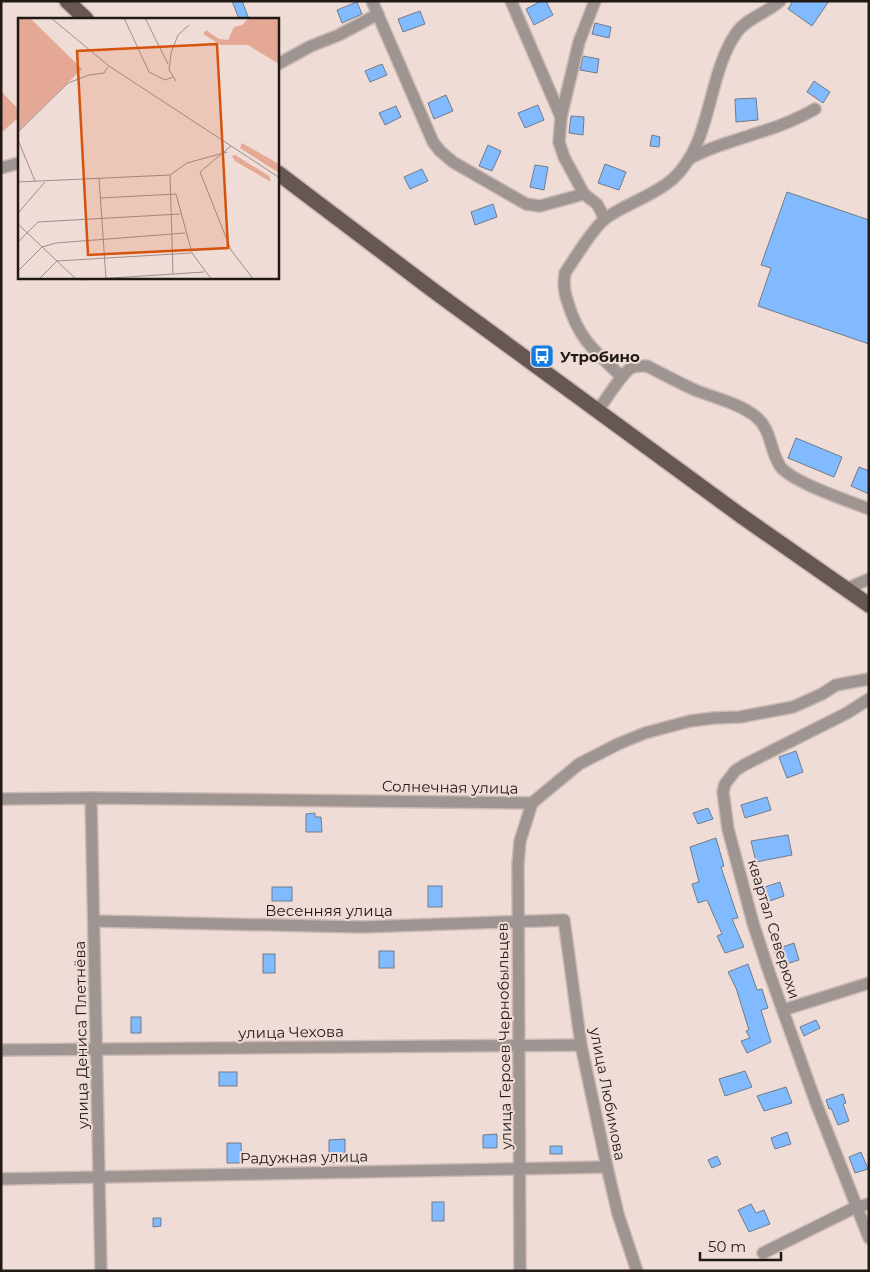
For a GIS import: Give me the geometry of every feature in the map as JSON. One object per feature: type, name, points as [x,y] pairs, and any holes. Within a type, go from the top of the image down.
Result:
[{"type":"main road","points":[[67,1],[85,18]]},
{"type":"main road","points":[[279,174],[434,291],[740,515],[869,605]]},
{"type":"street","points":[[372,1],[433,142],[446,157],[533,206],[540,206],[584,194]]},
{"type":"street","points":[[511,1],[562,117]]},
{"type":"street","points":[[595,1],[579,42],[562,117],[559,142],[560,150],[584,194],[597,204],[605,219]]},
{"type":"street","points":[[622,378],[580,334],[570,312],[564,290],[565,273],[605,219],[672,180],[682,170],[699,136],[732,40],[744,25],[780,1]]},
{"type":"street","points":[[279,63],[378,14]]},
{"type":"street","points":[[689,159],[703,150],[756,134],[798,118],[815,109]]},
{"type":"street","points":[[1,168],[18,163]]},
{"type":"street","points":[[598,410],[632,367],[647,366],[693,389],[745,410],[756,417],[765,427],[780,467],[787,473],[805,483],[869,509]]},
{"type":"street","points":[[846,589],[869,579]]},
{"type":"street","name":"Солнечная улица","points":[[1,799],[91,798],[532,802],[579,764],[618,744],[645,733],[690,722],[714,718],[740,717],[793,707],[822,694],[836,685],[869,679]]},
{"type":"street","name":"квартал Северюхи","points":[[869,699],[847,713],[744,764],[734,771],[725,784],[723,792],[730,837],[753,923],[783,1010],[869,1238]]},
{"type":"street","name":"улица Дениса Плетнёва","points":[[91,798],[101,1271]]},
{"type":"street","name":"улица Героев Чернобыльцев","points":[[520,1271],[518,922],[520,841],[532,802]]},
{"type":"street","name":"Весенняя улица","points":[[94,921],[361,927],[564,920]]},
{"type":"street","name":"улица Любимова","points":[[564,920],[581,1045],[606,1167],[618,1214],[637,1271]]},
{"type":"street","points":[[783,1010],[869,983]]},
{"type":"street","name":"улица Чехова","points":[[1,1050],[581,1045]]},
{"type":"street","name":"Радужная улица","points":[[1,1179],[606,1167]]},
{"type":"street","points":[[763,1253],[856,1207],[869,1204]]},
{"type":"shaded area","points":[[1,91],[18,109],[18,118],[1,133]]},
{"type":"building","points":[[232,1],[242,1],[249,18],[239,18]]},
{"type":"building","points":[[541,1],[546,1],[553,15],[534,25],[526,9]]},
{"type":"building","points":[[793,1],[829,1],[812,26],[788,9]]},
{"type":"building","points":[[357,2],[362,14],[342,23],[337,10]]},
{"type":"building","points":[[420,11],[425,24],[403,32],[398,19]]},
{"type":"building","points":[[595,23],[611,27],[609,38],[592,34]]},
{"type":"building","points":[[583,56],[599,59],[597,73],[580,70]]},
{"type":"building","points":[[382,64],[387,75],[370,82],[365,71]]},
{"type":"building","points":[[814,81],[830,92],[823,103],[807,92]]},
{"type":"building","points":[[446,95],[453,111],[434,119],[428,103]]},
{"type":"building","points":[[756,98],[758,120],[736,122],[735,99]]},
{"type":"building","points":[[538,105],[544,120],[525,128],[518,113]]},
{"type":"building","points":[[396,106],[401,117],[385,125],[379,113]]},
{"type":"building","points":[[571,116],[584,117],[583,135],[569,133]]},
{"type":"building","points":[[652,135],[660,137],[659,147],[650,146]]},
{"type":"building","points":[[488,145],[501,151],[492,171],[479,166]]},
{"type":"building","points":[[605,164],[626,172],[619,190],[598,183]]},
{"type":"building","points":[[535,165],[548,167],[544,190],[530,187]]},
{"type":"building","points":[[422,169],[428,181],[410,189],[404,177]]},
{"type":"building","points":[[787,192],[869,220],[869,344],[758,306],[771,268],[761,265]]},
{"type":"building","points":[[493,204],[497,217],[475,225],[471,212]]},
{"type":"building","points":[[796,438],[842,457],[834,477],[788,458]]},
{"type":"building","points":[[859,467],[869,471],[869,494],[851,486]]},
{"type":"building","points":[[796,751],[803,772],[787,778],[779,757]]},
{"type":"building","points":[[767,797],[771,810],[745,818],[741,805]]},
{"type":"building","points":[[708,808],[713,819],[698,824],[693,813]]},
{"type":"building","points":[[315,813],[315,817],[321,817],[322,832],[306,832],[306,814]]},
{"type":"building","points":[[788,835],[792,855],[756,862],[751,841]]},
{"type":"building","points":[[716,838],[724,866],[721,867],[738,918],[732,919],[744,947],[725,953],[717,936],[722,934],[707,900],[698,903],[692,884],[699,882],[690,847]]},
{"type":"building","points":[[780,882],[784,896],[764,903],[759,889]]},
{"type":"building","points":[[428,886],[442,886],[442,907],[428,907]]},
{"type":"building","points":[[272,887],[292,887],[292,901],[272,901]]},
{"type":"building","points":[[794,943],[799,960],[780,966],[774,950]]},
{"type":"building","points":[[379,951],[394,951],[394,968],[379,968]]},
{"type":"building","points":[[263,954],[275,954],[275,973],[263,973]]},
{"type":"building","points":[[748,964],[757,990],[762,989],[768,1008],[761,1010],[771,1042],[747,1053],[741,1041],[750,1038],[746,1031],[749,1030],[736,988],[728,972]]},
{"type":"building","points":[[131,1017],[141,1017],[141,1033],[131,1033]]},
{"type":"building","points":[[816,1020],[820,1028],[804,1036],[800,1027]]},
{"type":"building","points":[[745,1071],[752,1087],[725,1096],[719,1079]]},
{"type":"building","points":[[219,1072],[237,1072],[237,1086],[219,1086]]},
{"type":"building","points":[[786,1087],[792,1103],[764,1111],[757,1096]]},
{"type":"building","points":[[843,1094],[846,1103],[843,1104],[849,1121],[838,1125],[826,1100]]},
{"type":"building","points":[[787,1132],[791,1144],[775,1149],[771,1138]]},
{"type":"building","points":[[497,1134],[497,1148],[483,1148],[483,1135]]},
{"type":"building","points":[[345,1139],[345,1162],[329,1163],[329,1140]]},
{"type":"building","points":[[227,1143],[241,1143],[242,1163],[227,1163]]},
{"type":"building","points":[[550,1146],[562,1146],[562,1154],[550,1154]]},
{"type":"building","points":[[861,1152],[868,1169],[855,1173],[849,1157]]},
{"type":"building","points":[[717,1156],[721,1164],[712,1168],[708,1160]]},
{"type":"building","points":[[432,1202],[444,1202],[444,1221],[432,1221]]},
{"type":"building","points":[[751,1204],[756,1213],[764,1210],[770,1224],[749,1232],[738,1210]]},
{"type":"building","points":[[153,1218],[161,1218],[161,1226],[153,1227]]},
{"type":"place","name":"Утробино","points":[[542,356]]}]
